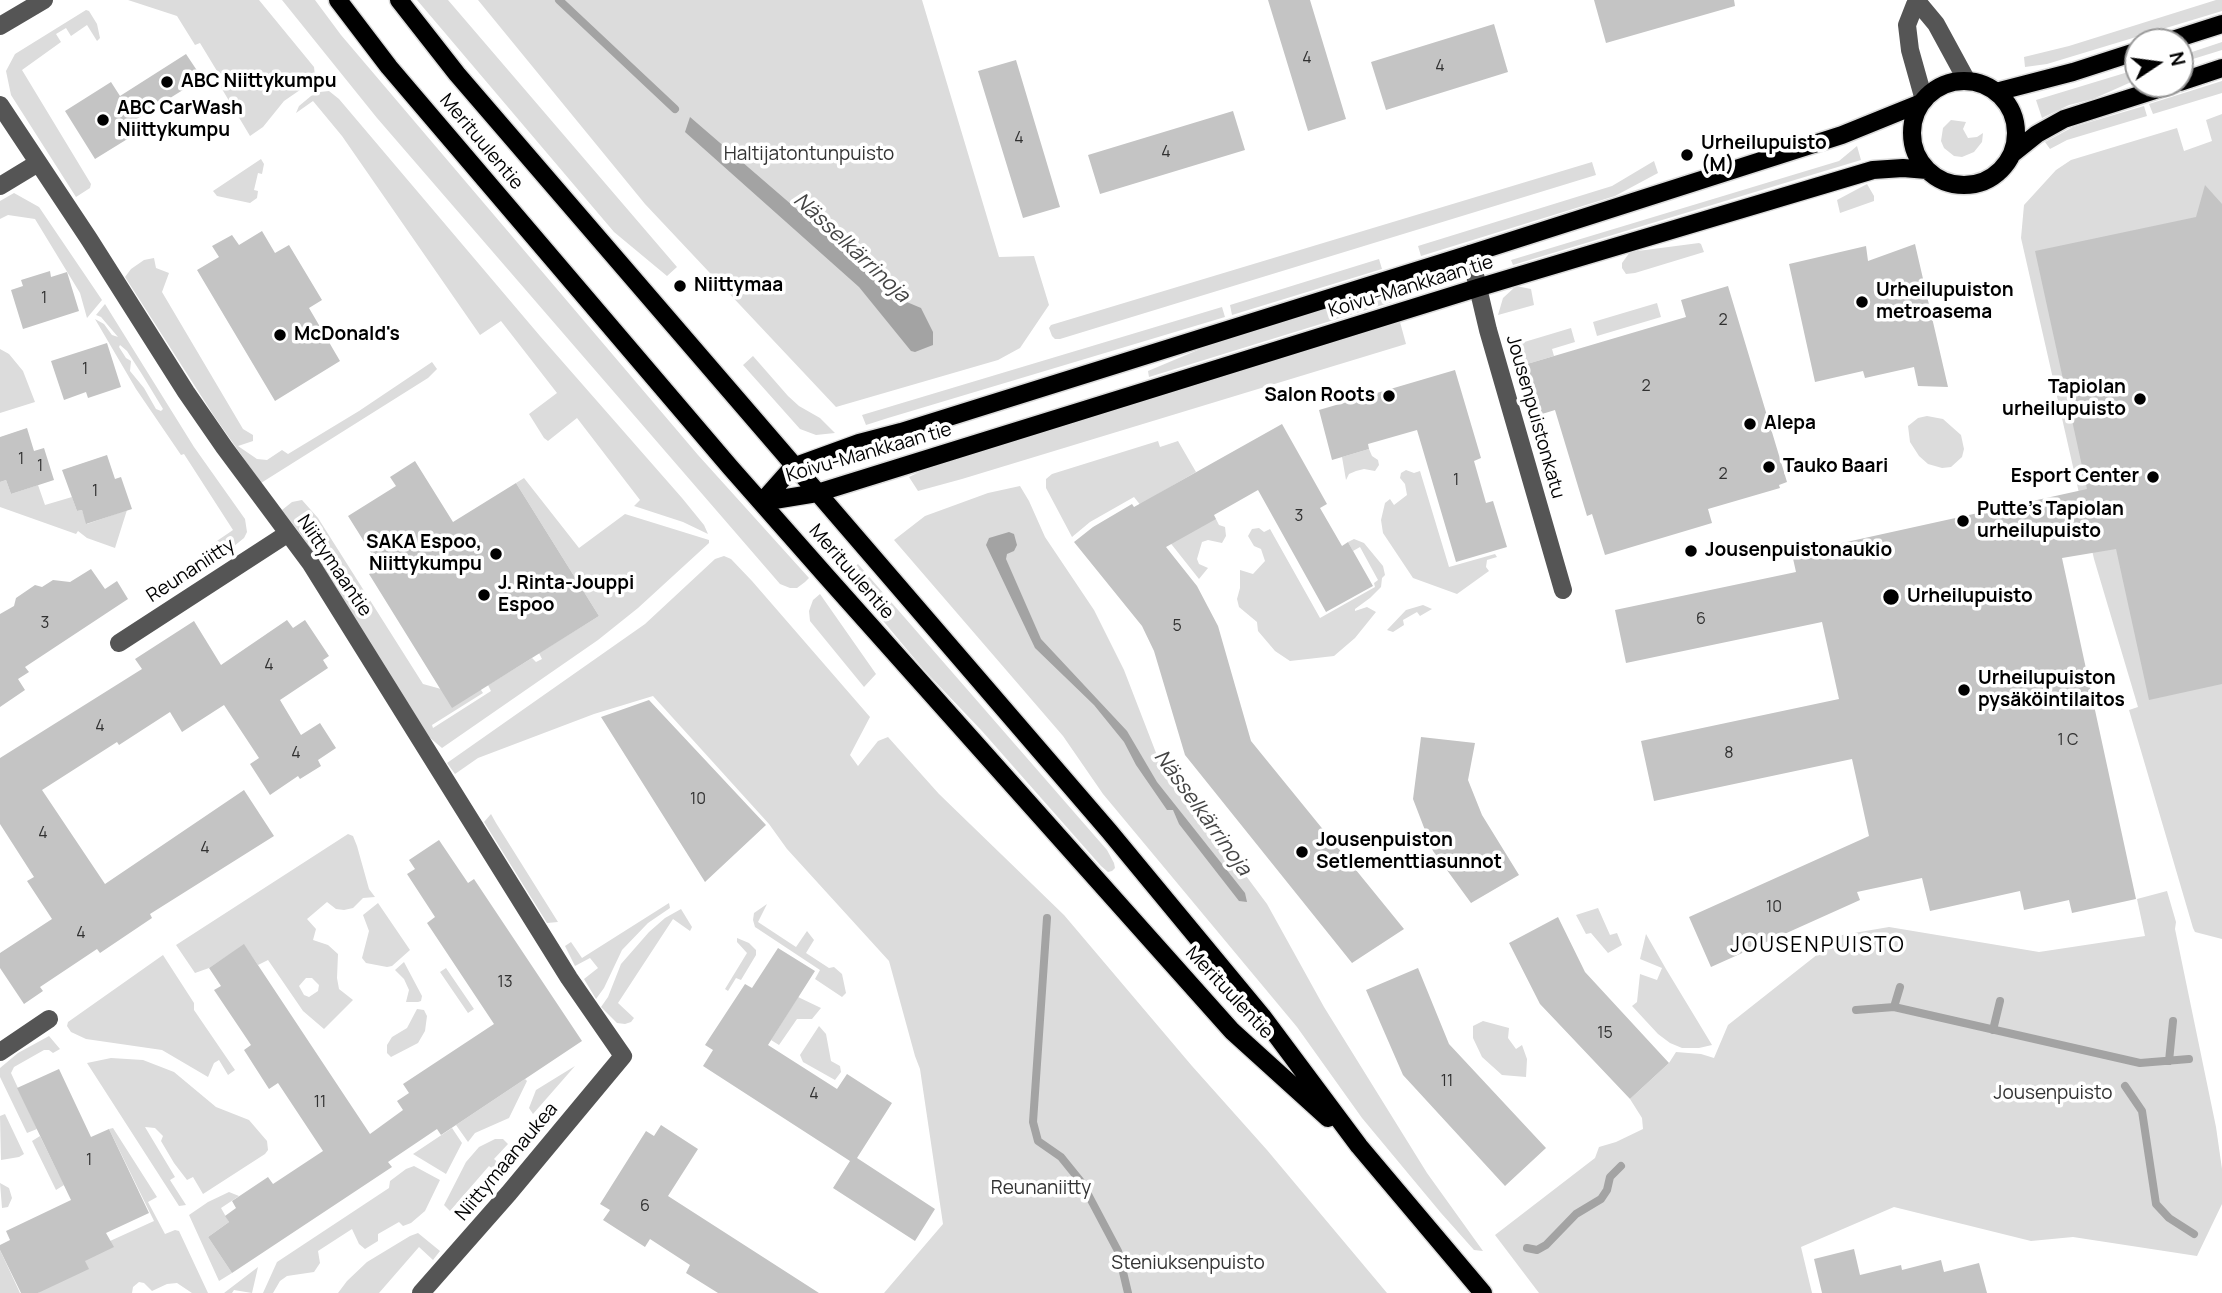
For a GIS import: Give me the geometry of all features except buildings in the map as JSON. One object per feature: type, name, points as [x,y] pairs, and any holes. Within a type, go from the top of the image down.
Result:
[{"type":"main road","name":"Merituulentie","points":[[338,0],[389,67],[762,502],[1232,1031],[1359,1146]]},
{"type":"main road","name":"Merituulentie","points":[[399,0],[457,74],[1109,831],[1262,1016],[1359,1146],[1483,1293]]},
{"type":"main road","points":[[2194,33],[2222,24]]},
{"type":"main road","points":[[1996,92],[2124,56]]},
{"type":"main road","points":[[2194,77],[2222,68]]},
{"type":"main road","points":[[2012,154],[2015,120],[2005,100],[1983,84],[1967,81],[1943,85],[1922,101],[1912,125],[1912,137],[1919,160],[1935,176],[1955,184],[1979,183],[1998,171],[2012,154],[2037,134],[2064,119],[2130,98]]},
{"type":"main road","name":"Koivu-Mankkaan tie","points":[[762,502],[793,467],[859,443],[1842,135],[1922,101]]},
{"type":"main road","name":"Koivu-Mankkaan tie","points":[[762,502],[817,493],[1477,288],[1873,170],[1927,170]]},
{"type":"street","points":[[0,26],[44,0]]},
{"type":"street","points":[[1922,101],[1907,25],[1916,1],[1936,24],[1967,81]]},
{"type":"street","name":"Niittymaantie","points":[[0,105],[186,392],[286,534],[311,564],[569,978],[623,1056]]},
{"type":"street","points":[[0,186],[38,163]]},
{"type":"street","name":"Jousenpuistonkatu","points":[[1469,254],[1563,590]]},
{"type":"street","name":"Reunaniitty","points":[[119,643],[286,534]]},
{"type":"street","points":[[0,1052],[49,1020]]},
{"type":"street","name":"Niittymaanaukea","points":[[421,1293],[623,1056]]},
{"type":"green space","points":[[128,0],[259,0],[314,67],[313,81],[284,101],[263,127],[250,136],[216,79],[220,76],[200,43],[195,45],[177,16]]},
{"type":"green space","points":[[282,0],[315,0],[341,35],[698,455],[809,578],[805,582],[797,588],[780,584],[377,118]]},
{"type":"green space","points":[[417,0],[448,0],[677,267],[667,276],[614,232]]},
{"type":"green space","name":"Haltijatontunpuisto","points":[[478,0],[922,0],[999,257],[1034,256],[1049,305],[1020,348],[998,360],[836,407],[645,204]]},
{"type":"green space","points":[[2222,0],[2222,11],[2166,28],[2127,28]]},
{"type":"green space","points":[[86,10],[97,24],[100,38],[97,41],[87,25],[71,36],[66,28],[56,34],[61,42],[22,70],[91,184],[90,188],[76,197],[11,95],[6,71],[15,54]]},
{"type":"green space","points":[[2124,29],[2124,41],[2047,64],[2025,67],[2024,57]]},
{"type":"green space","points":[[2222,42],[2222,50],[2194,59],[2194,51]]},
{"type":"green space","points":[[2124,73],[2124,85],[2042,118],[2036,100]]},
{"type":"green space","points":[[2222,81],[2222,93],[2153,114],[2149,104],[2168,98],[2194,98],[2194,90]]},
{"type":"green space","points":[[329,91],[339,99],[682,498],[708,534],[683,522],[634,506],[640,500],[577,418],[548,441],[544,438],[529,414],[557,393],[501,321],[480,335],[342,136],[313,101],[296,113],[299,106],[311,96]]},
{"type":"green space","points":[[2144,106],[2147,116],[2067,140],[2050,149],[2045,142],[2073,127]]},
{"type":"green space","name":"Tapiolan urheilupuisto","points":[[2222,114],[2222,939],[2195,932],[2193,928],[2129,710],[2138,707],[2094,559],[2021,238],[2024,205],[2056,170],[2071,160],[2177,128],[2184,151],[2212,141],[2206,120]]},
{"type":"green space","points":[[1951,120],[1966,122],[1963,129],[1968,138],[1983,133],[1982,142],[1974,152],[1962,157],[1954,156],[1944,148],[1941,141],[1943,128]]},
{"type":"green space","points":[[1857,146],[1861,160],[1513,265],[1511,260],[1839,161]]},
{"type":"green space","points":[[261,159],[264,164],[262,174],[258,173],[254,190],[258,191],[257,198],[250,203],[217,196],[213,191]]},
{"type":"green space","points":[[1654,161],[1658,173],[1615,196],[1421,256],[1418,246],[1612,186]]},
{"type":"green space","points":[[1592,162],[1596,175],[1060,339],[1052,336],[1049,328],[1051,325]]},
{"type":"green space","points":[[1867,184],[1874,201],[1840,213],[1837,200]]},
{"type":"green space","points":[[14,193],[39,207],[102,300],[87,318],[80,293],[35,219],[8,215],[0,219],[0,201]]},
{"type":"green space","points":[[1699,243],[1704,252],[1635,273],[1626,274],[1622,268],[1622,263],[1630,252]]},
{"type":"green space","points":[[154,258],[156,268],[169,273],[162,292],[243,429],[253,435],[253,441],[238,446],[257,459],[267,460],[282,450],[288,454],[432,362],[437,369],[428,378],[261,483],[214,416],[125,277],[144,260]]},
{"type":"green space","points":[[1379,259],[1382,269],[1232,315],[1230,305]]},
{"type":"green space","points":[[1516,286],[1531,289],[1534,305],[1498,315],[1503,298]]},
{"type":"green space","points":[[1388,289],[1392,302],[1149,377],[1148,371],[1224,339]]},
{"type":"green space","points":[[1657,303],[1661,317],[1597,336],[1593,322]]},
{"type":"green space","points":[[105,304],[194,447],[245,519],[247,532],[244,538],[223,555],[218,554],[220,552],[215,544],[211,545],[233,530],[184,454],[181,455],[136,389],[95,319],[104,324],[112,335],[118,337],[101,317],[96,315]],"holes":[[[120,345],[127,351],[163,409],[161,411],[156,409],[130,371],[131,361],[126,358]]]},
{"type":"green space","points":[[1222,307],[1225,317],[866,425],[862,415]]},
{"type":"green space","points":[[1400,322],[1406,344],[918,491],[909,477],[937,463]]},
{"type":"green space","points":[[1571,328],[1575,342],[1552,349],[1554,356],[1527,364],[1521,343]]},
{"type":"green space","points":[[0,349],[9,354],[23,371],[35,402],[0,413]]},
{"type":"green space","points":[[753,356],[788,396],[820,418],[835,433],[816,435],[800,429],[743,365]]},
{"type":"green space","points":[[1927,416],[1943,419],[1961,435],[1964,449],[1962,457],[1951,467],[1942,468],[1928,464],[1910,442],[1908,426],[1918,418]]},
{"type":"green space","points":[[1158,441],[1160,447],[1178,441],[1196,472],[1158,494],[1216,519],[1219,525],[1225,527],[1226,536],[1222,543],[1208,540],[1202,542],[1197,559],[1199,564],[1208,568],[1199,579],[1134,497],[1090,522],[1072,537],[1046,488],[1046,479],[1052,474]]},
{"type":"green space","points":[[1369,449],[1372,456],[1378,460],[1379,465],[1375,471],[1356,471],[1349,474],[1346,480],[1342,457]]},
{"type":"green space","points":[[1406,470],[1414,473],[1420,471],[1449,567],[1495,554],[1497,557],[1487,560],[1486,567],[1489,571],[1457,594],[1413,578],[1383,533],[1381,520],[1385,503],[1390,499],[1394,505],[1407,495],[1405,484],[1400,478],[1401,473]]},
{"type":"green space","points":[[524,478],[579,548],[625,514],[709,540],[709,543],[638,608],[598,640],[442,748],[429,737],[304,539],[282,510],[292,502],[302,500],[318,518],[423,684],[441,689],[481,690],[483,693],[432,725],[433,728],[491,691],[488,685],[532,658],[536,662],[542,659],[539,653],[599,616],[516,483]]},
{"type":"green space","points":[[6,480],[11,494],[38,485],[45,505],[72,497],[77,511],[82,510],[87,524],[127,510],[115,548],[87,538],[78,531],[76,534],[0,507],[0,482]]},
{"type":"green space","points":[[1020,486],[1045,537],[1094,610],[1124,670],[1158,758],[1267,904],[1324,1007],[1427,1173],[1483,1251],[1474,1250],[1362,1118],[1297,1027],[1103,794],[1063,736],[894,540],[925,516],[988,493]]},
{"type":"green space","points":[[1259,528],[1264,532],[1270,529],[1320,618],[1375,587],[1374,583],[1378,580],[1360,547],[1353,551],[1348,542],[1354,539],[1364,543],[1383,566],[1385,575],[1381,587],[1355,609],[1367,607],[1376,612],[1355,638],[1334,656],[1290,661],[1275,651],[1258,631],[1257,622],[1239,607],[1237,599],[1240,570],[1253,574],[1265,561],[1261,549],[1254,546],[1248,536],[1252,529]]},
{"type":"green space","name":"Steniuksenpuisto","points":[[724,556],[731,559],[752,581],[870,717],[850,755],[858,766],[878,741],[888,737],[939,794],[1064,915],[1387,1293],[884,1293],[943,1224],[920,1069],[889,961],[653,696],[594,714],[478,758],[455,774],[447,763],[645,624],[715,559]]},
{"type":"green space","points":[[858,564],[1107,850],[1114,863],[1115,868],[1112,871],[1108,872],[1101,866],[982,731],[924,670],[845,575]]},
{"type":"green space","points":[[820,594],[876,674],[864,687],[810,621],[809,611],[813,600]]},
{"type":"green space","points":[[1423,605],[1432,609],[1420,616],[1417,612],[1403,620],[1404,625],[1393,632],[1387,630],[1406,610]]},
{"type":"green space","points":[[491,814],[558,922],[547,923],[484,822]]},
{"type":"green space","points":[[348,834],[353,836],[369,889],[375,897],[363,898],[353,908],[344,910],[336,909],[327,902],[307,919],[316,929],[313,940],[328,945],[338,954],[339,989],[353,1000],[324,1029],[303,1011],[268,960],[258,965],[244,945],[209,968],[195,973],[176,945]],"holes":[[[306,978],[312,978],[319,985],[318,991],[309,997],[304,995],[299,986]]]},
{"type":"green space","name":"Jousenpuisto","points":[[2167,891],[2176,922],[2175,929],[2216,1127],[2222,1169],[2222,1204],[2197,1256],[2073,1237],[2031,1241],[1894,1207],[1801,1247],[1812,1293],[1539,1293],[1495,1235],[1595,1158],[1599,1147],[1643,1129],[1642,1118],[1630,1099],[1669,1063],[1676,1052],[1714,1058],[1728,1025],[1842,935],[1889,927],[2039,952],[2145,936],[2137,899]]},
{"type":"green space","points":[[378,903],[410,950],[392,966],[387,967],[366,963],[362,958],[369,931],[363,915]]},
{"type":"green space","points":[[669,903],[670,908],[648,923],[622,950],[596,999],[584,979],[598,968],[590,958],[575,966],[565,946],[571,942],[582,958]]},
{"type":"green space","points":[[767,904],[758,922],[796,947],[807,931],[814,940],[806,953],[842,974],[846,993],[842,997],[815,979],[820,970],[755,927],[754,913]]},
{"type":"green space","points":[[1598,908],[1610,935],[1617,933],[1622,945],[1608,953],[1591,933],[1586,934],[1576,915]]},
{"type":"green space","points":[[681,909],[692,927],[690,931],[673,919],[618,1003],[634,1018],[625,1024],[617,1023],[601,1007],[608,997],[621,964],[649,932]]},
{"type":"green space","points":[[1646,934],[1712,1045],[1682,1048],[1670,1043],[1632,1006],[1637,1002],[1640,974],[1657,980],[1662,968],[1640,959]]},
{"type":"green space","points":[[737,938],[749,943],[756,950],[756,955],[741,980],[736,978],[728,991],[725,989],[747,953],[737,942]]},
{"type":"green space","points":[[163,955],[194,1003],[194,1010],[235,1070],[228,1075],[219,1060],[214,1063],[208,1077],[162,1050],[86,1039],[71,1032],[67,1026],[68,1022]]},
{"type":"green space","points":[[404,962],[422,996],[421,1001],[406,1002],[409,990],[404,979],[395,970]]},
{"type":"green space","points":[[446,968],[474,1009],[468,1013],[440,972]]},
{"type":"green space","points":[[798,997],[821,1008],[812,1019],[797,1019],[779,1045],[771,1040]]},
{"type":"green space","points":[[417,1009],[424,1010],[427,1016],[425,1031],[418,1043],[391,1057],[387,1053],[387,1045],[392,1037],[407,1028]]},
{"type":"green space","points":[[1483,1021],[1509,1028],[1508,1038],[1516,1049],[1522,1045],[1527,1059],[1526,1077],[1502,1075],[1482,1057],[1473,1038],[1473,1026]]},
{"type":"green space","points":[[819,1026],[826,1034],[831,1061],[840,1066],[841,1072],[835,1080],[803,1062],[800,1055]]},
{"type":"green space","points":[[49,1036],[60,1049],[53,1053],[44,1050],[14,1067],[11,1073],[37,1129],[27,1133],[0,1077],[0,1068],[18,1053]]},
{"type":"green space","points":[[111,1058],[143,1060],[174,1072],[216,1107],[249,1120],[267,1141],[268,1150],[203,1194],[193,1177],[187,1180],[174,1163],[161,1141],[163,1136],[155,1128],[145,1127],[175,1177],[170,1180],[186,1205],[179,1206],[87,1063]]},
{"type":"green space","points":[[575,1066],[533,1114],[529,1108],[536,1090]]},
{"type":"green space","points":[[525,1079],[527,1081],[509,1118],[475,1133],[468,1142],[456,1125]]},
{"type":"green space","points":[[5,1114],[24,1154],[1,1160],[0,1116]]},
{"type":"green space","points":[[113,1128],[157,1197],[148,1202],[165,1234],[179,1231],[208,1293],[192,1293],[177,1283],[152,1291],[139,1282],[133,1287],[132,1293],[38,1293],[110,1241],[154,1221],[109,1129]]},
{"type":"green space","points":[[452,1128],[462,1143],[446,1174],[413,1154]]},
{"type":"green space","points":[[40,1136],[64,1185],[56,1190],[32,1141]]},
{"type":"green space","points":[[495,1139],[503,1139],[508,1144],[494,1159],[509,1172],[504,1178],[489,1166],[450,1211],[444,1205],[466,1162],[479,1147]]},
{"type":"green space","points":[[414,1166],[440,1180],[425,1211],[411,1223],[403,1226],[399,1222],[378,1234],[378,1241],[365,1249],[359,1244],[352,1229],[318,1251],[320,1263],[314,1272],[287,1276],[280,1281],[273,1293],[263,1293],[277,1262],[389,1188],[390,1181]]},
{"type":"green space","points":[[0,1183],[9,1188],[12,1198],[8,1207],[2,1208]]},
{"type":"green space","points":[[229,1192],[239,1196],[221,1208],[229,1222],[208,1237],[232,1273],[219,1281],[189,1215]]},
{"type":"green space","points":[[418,1233],[440,1251],[433,1260],[419,1247],[379,1293],[338,1293],[367,1262]]},
{"type":"green space","points":[[0,1250],[20,1293],[0,1293]]},
{"type":"green space","points":[[258,1267],[252,1293],[234,1290],[232,1293],[224,1293]]},
{"type":"shaded area","points":[[690,117],[902,300],[921,308],[933,332],[933,345],[911,351],[859,287],[685,132]]},
{"type":"shaded area","points":[[1009,532],[1014,534],[1017,545],[1014,551],[1007,554],[1006,559],[1041,639],[1127,731],[1157,782],[1245,893],[1247,902],[1239,901],[1179,824],[1173,810],[1167,810],[1136,765],[1124,742],[1094,705],[1035,648],[986,545],[989,538]]},
{"type":"waterway","name":"Nässelkärrinoja","points":[[559,0],[675,109]]},
{"type":"waterway","points":[[1047,918],[1033,1122],[1038,1141],[1061,1157],[1082,1183],[1118,1251],[1128,1293]]},
{"type":"waterway","points":[[1894,1007],[1900,987]]},
{"type":"waterway","points":[[1993,1030],[2000,1001]]},
{"type":"waterway","points":[[1856,1010],[1894,1007],[2140,1063],[2189,1059]]},
{"type":"waterway","points":[[2169,1061],[2173,1021]]},
{"type":"waterway","points":[[2125,1086],[2142,1111],[2156,1204],[2169,1218],[2194,1234]]},
{"type":"waterway","points":[[1527,1248],[1537,1250],[1546,1245],[1576,1214],[1601,1199],[1607,1190],[1610,1177],[1621,1166]]},
{"type":"place","name":"ABC Niittykumpu","points":[[167,82]]},
{"type":"place","name":"ABC CarWash Niittykumpu","points":[[103,120]]},
{"type":"place","name":"Urheilupuisto (M)","points":[[1687,155]]},
{"type":"place","name":"Niittymaa","points":[[680,286]]},
{"type":"place","name":"Urheilupuiston metroasema","points":[[1862,302]]},
{"type":"place","name":"McDonald's","points":[[280,335]]},
{"type":"place","name":"Salon Roots","points":[[1389,396]]},
{"type":"place","name":"Tapiolan urheilupuisto","points":[[2140,399]]},
{"type":"place","name":"Alepa","points":[[1750,424]]},
{"type":"place","name":"Tauko Baari","points":[[1769,467]]},
{"type":"place","name":"Esport Center","points":[[2153,477]]},
{"type":"place","name":"Putte’s Tapiolan urheilupuisto","points":[[1963,521]]},
{"type":"place","name":"Jousenpuistonaukio","points":[[1691,551]]},
{"type":"place","name":"SAKA Espoo, Niittykumpu","points":[[496,554]]},
{"type":"place","name":"J. Rinta-Jouppi Espoo","points":[[484,595]]},
{"type":"place","name":"Urheilupuisto","points":[[1891,597]]},
{"type":"place","name":"Urheilupuiston pysäköintilaitos","points":[[1964,690]]},
{"type":"place","name":"Jousenpuiston Setlementtiasunnot","points":[[1302,852]]},
{"type":"district","name":"JOUSENPUISTO","points":[[1818,946]]}]
